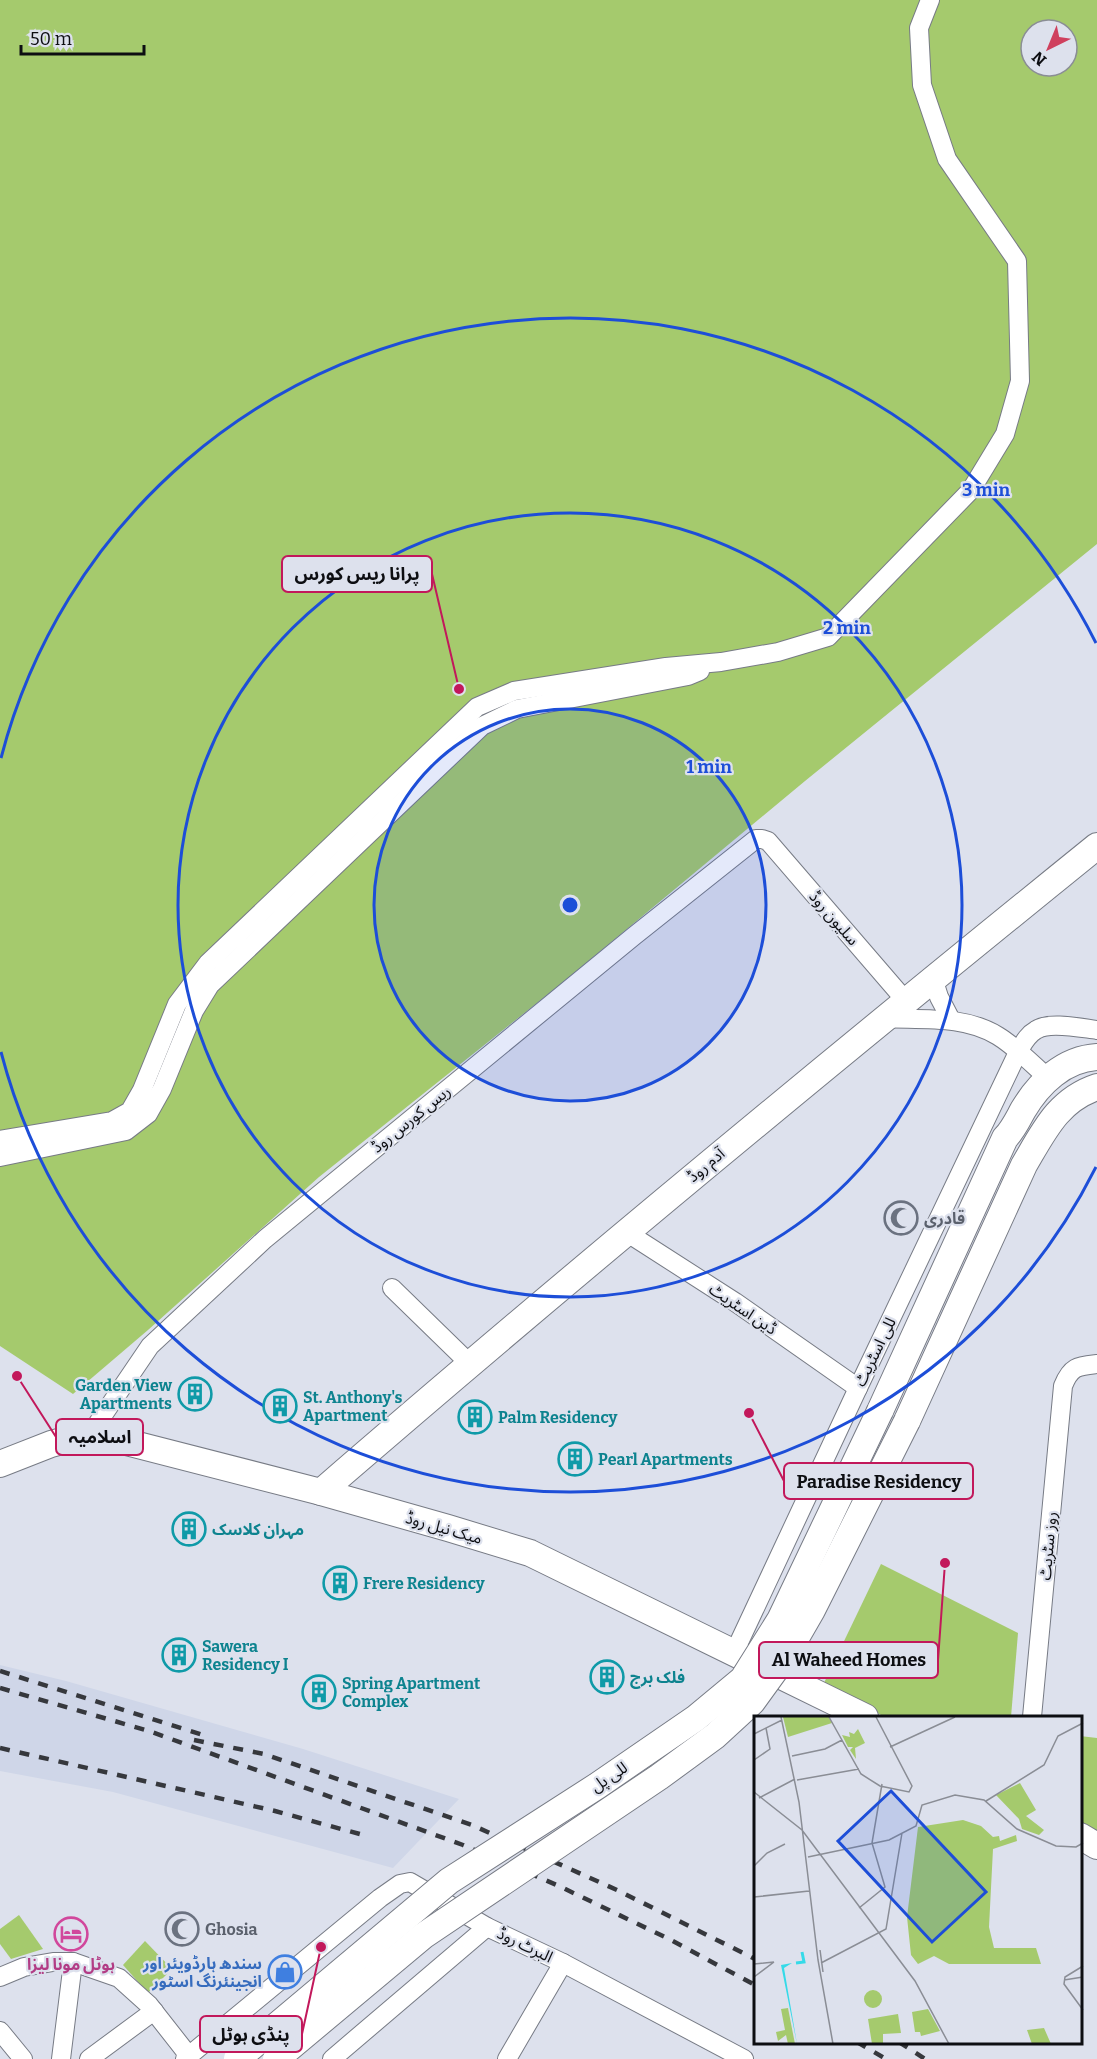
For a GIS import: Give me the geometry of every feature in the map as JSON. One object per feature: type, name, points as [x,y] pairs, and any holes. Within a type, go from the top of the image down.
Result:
[{"type":"main road","name":"آدم روڈ","points":[[321,1492],[469,1363],[883,1018],[1097,846]]},
{"type":"main road","points":[[1048,1078],[1079,1060],[1097,1057]]},
{"type":"main road","name":"للی پل","points":[[237,2059],[449,1881],[597,1786],[687,1724],[743,1679],[780,1620],[1005,1138],[1036,1091],[1048,1078]]},
{"type":"main road","name":"للی پل","points":[[276,2059],[423,1936],[659,1777],[715,1736],[752,1702],[786,1655],[812,1610],[907,1421],[1024,1165],[1046,1127],[1072,1099],[1082,1092],[1097,1087]]},
{"type":"main road","name":"میک نیل روڈ","points":[[0,1464],[51,1444],[91,1433],[321,1492],[530,1553],[863,1716]]},
{"type":"main road","points":[[1082,1837],[1097,1846]]},
{"type":"street","points":[[0,1140],[112,1121],[130,1111],[142,1090],[177,1004],[208,963],[477,706],[514,691],[666,667],[721,662],[778,652],[828,637],[971,490],[1005,434],[1020,381],[1017,261],[947,159],[922,85],[919,28],[930,0]]},
{"type":"street","points":[[0,1157],[126,1131],[148,1114],[162,1089],[194,1011],[210,985],[482,726],[517,709],[688,676],[721,662]]},
{"type":"street","name":"سلیون روڈ","points":[[762,838],[768,842],[905,1000]]},
{"type":"street","name":"ریس کورس روڈ","points":[[91,1433],[150,1347],[265,1239],[634,936],[756,839],[762,838]]},
{"type":"street","points":[[933,978],[939,997],[951,1020]]},
{"type":"street","points":[[883,1018],[951,1020],[980,1027],[997,1035],[1048,1078]]},
{"type":"street","name":"للی اسٹریٹ","points":[[734,1653],[1018,1052],[1037,1028],[1070,1026],[1097,1030]]},
{"type":"street","name":"ڈین اسٹریٹ","points":[[626,1232],[735,1302],[858,1388]]},
{"type":"street","points":[[392,1288],[469,1363]]},
{"type":"street","name":"روز سٹریٹ","points":[[1032,1716],[1063,1386],[1067,1376],[1076,1367],[1097,1364]]},
{"type":"street","points":[[0,1977],[24,1967],[53,1962],[73,1962],[119,1978],[154,2011],[187,2058],[380,1898],[400,1884],[410,1882],[487,1927]]},
{"type":"street","name":"البرٹ روڈ","points":[[332,2059],[487,1927],[563,1963],[737,2058]]},
{"type":"street","points":[[61,2059],[73,1962]]},
{"type":"street","points":[[507,2059],[563,1963]]},
{"type":"street","points":[[89,2059],[154,2011]]},
{"type":"street","points":[[0,2031],[22,2059]]},
{"type":"shaded area","points":[[0,1665],[66,1681],[303,1749],[459,1799],[393,1868],[113,1792],[0,1771]]},
{"type":"green space","points":[[0,0],[1097,0],[1097,544],[805,781],[562,983],[319,1177],[73,1394],[0,1346]]},
{"type":"green space","points":[[881,1564],[1018,1633],[1011,1716],[883,1716],[823,1685]]},
{"type":"green space","points":[[1082,1736],[1097,1738],[1097,1836],[1082,1826]]},
{"type":"green space","points":[[19,1915],[43,1949],[11,1959],[0,1944],[0,1929]]},
{"type":"green space","points":[[145,1941],[172,1969],[148,1993],[123,1965]]},
{"type":"railway","points":[[0,1671],[206,1736]]},
{"type":"railway","points":[[0,1688],[149,1731],[463,1845],[559,1886],[669,1939],[754,1984]]},
{"type":"railway","points":[[194,1740],[264,1754],[472,1825],[617,1890],[754,1958]]},
{"type":"railway","points":[[0,1748],[275,1811],[367,1836]]},
{"type":"railway","points":[[860,2044],[886,2059]]},
{"type":"railway","points":[[902,2044],[925,2059]]},
{"type":"place","name":"پرانا ریس کورس","points":[[459,689]]},
{"type":"place","name":"قادری","points":[[901,1218]]},
{"type":"place","name":"اسلامیہ","points":[[17,1376]]},
{"type":"place","name":"Garden View Apartments","points":[[195,1394]]},
{"type":"place","name":"St. Anthony's Apartment","points":[[280,1406]]},
{"type":"place","name":"Paradise Residency","points":[[749,1413]]},
{"type":"place","name":"Palm Residency","points":[[475,1417]]},
{"type":"place","name":"Pearl Apartments","points":[[575,1459]]},
{"type":"place","name":"مہران کلاسک","points":[[189,1529]]},
{"type":"place","name":"Al Waheed Homes","points":[[945,1563]]},
{"type":"place","name":"Frere Residency","points":[[340,1583]]},
{"type":"place","name":"Sawera Residency I","points":[[179,1655]]},
{"type":"place","name":"فلک برج","points":[[607,1677]]},
{"type":"place","name":"Spring Apartment Complex","points":[[319,1692]]},
{"type":"place","name":"Ghosia","points":[[182,1929]]},
{"type":"place","name":"ہوٹل مونا لیزا","points":[[71,1934]]},
{"type":"place","name":"پنڈی ہوٹل","points":[[321,1947]]},
{"type":"place","name":"سندھ ہارڈویئر اور انجینئرنگ اسٹور","points":[[285,1972]]}]
